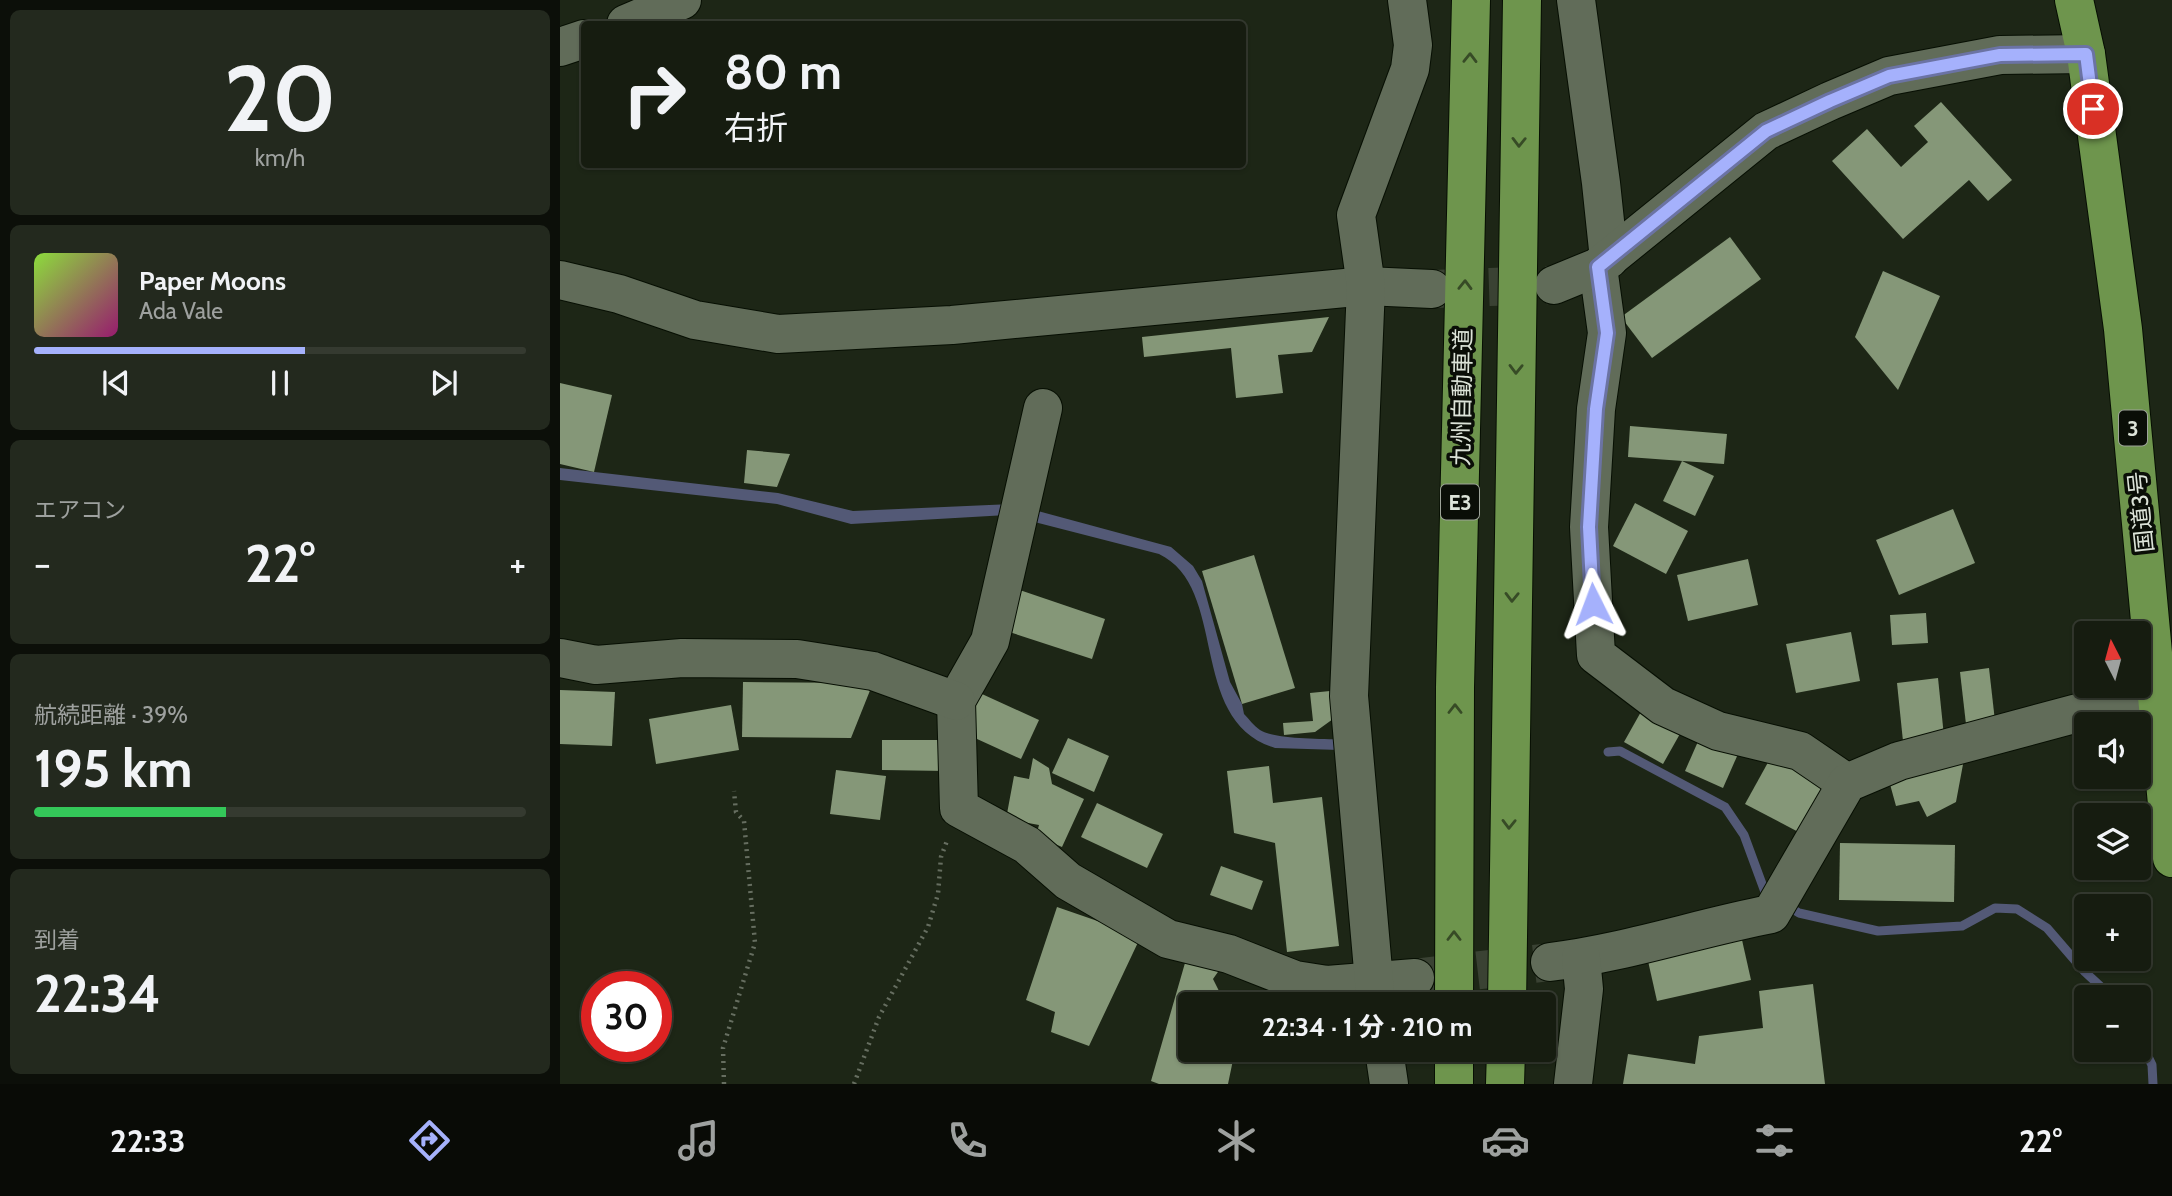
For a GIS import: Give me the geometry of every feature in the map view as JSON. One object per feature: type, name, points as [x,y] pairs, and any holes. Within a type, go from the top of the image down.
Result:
[{"type":"highway","name":"九州自動車道","points":[[1454,992],[1455,687],[1471,0]]},
{"type":"highway","name":"E3","points":[[1507,992],[1522,0]]},
{"type":"highway","name":"国道3号","points":[[2074,0],[2086,54],[2161,613],[2156,692],[2172,858]]},
{"type":"highway","points":[[1454,1062],[1454,1084]]},
{"type":"highway","points":[[1506,1062],[1506,1084]]},
{"type":"street","points":[[633,21],[682,0]]},
{"type":"street","points":[[1374,992],[1349,696],[1366,286],[1356,215],[1410,69],[1413,45],[1407,0]]},
{"type":"street","points":[[1576,0],[1601,183],[1607,333],[1596,409],[1589,527],[1596,655],[1663,706],[1718,731],[1800,751],[1847,783]]},
{"type":"street","points":[[560,47],[581,39]]},
{"type":"street","points":[[1554,285],[1604,263],[1766,131],[1830,101],[1889,76],[2000,55],[2086,54]]},
{"type":"street","points":[[560,280],[620,295],[695,320],[778,334],[952,326],[1366,286],[1432,289]]},
{"type":"street","points":[[1044,408],[990,641],[956,701],[959,808],[1027,845],[1068,881],[1168,939],[1229,954],[1295,980],[1364,992]]},
{"type":"street","points":[[560,659],[596,665],[682,658],[797,659],[873,671],[956,701]]},
{"type":"street","points":[[1573,1084],[1584,989],[1566,960],[1720,923],[1778,902],[1847,783],[1899,761],[2156,692]]},
{"type":"street","points":[[1379,992],[1415,978]]},
{"type":"street","points":[[1386,1062],[1389,1084]]},
{"type":"path","points":[[724,1084],[723,1048],[755,943],[744,821],[736,812],[734,791]]},
{"type":"path","points":[[854,1084],[879,1017],[928,927],[938,894],[941,856],[959,808]]},
{"type":"water","points":[[560,468],[778,493],[853,511],[1012,504],[1171,547],[1193,566],[1202,581],[1230,682],[1242,704],[1244,714],[1260,730],[1269,734],[1313,739],[1371,739],[1372,751],[1275,748],[1247,733],[1229,711],[1218,684],[1195,595],[1181,571],[1159,554],[1007,515],[851,524],[777,504],[560,480]]},
{"type":"building","points":[[1941,102],[2012,180],[1988,201],[1969,180],[1903,239],[1832,161],[1867,129],[1901,167],[1928,142],[1914,126]]},
{"type":"building","points":[[1730,237],[1761,279],[1652,358],[1621,317]]},
{"type":"building","points":[[1883,271],[1940,296],[1898,390],[1855,337]]},
{"type":"building","points":[[1329,317],[1312,352],[1278,355],[1283,393],[1236,398],[1231,348],[1144,357],[1142,337]]},
{"type":"building","points":[[560,383],[612,395],[594,472],[560,464]]},
{"type":"building","points":[[1630,426],[1727,434],[1724,464],[1628,457]]},
{"type":"building","points":[[747,450],[790,454],[777,487],[744,483]]},
{"type":"building","points":[[1682,461],[1714,476],[1695,516],[1663,501]]},
{"type":"building","points":[[1635,503],[1688,531],[1666,574],[1613,546]]},
{"type":"building","points":[[1953,509],[1975,563],[1899,595],[1876,540]]},
{"type":"building","points":[[1254,555],[1295,688],[1242,704],[1202,571]]},
{"type":"building","points":[[1748,559],[1758,605],[1688,621],[1677,575]]},
{"type":"building","points":[[1014,588],[1105,619],[1092,659],[1000,629]]},
{"type":"building","points":[[1926,613],[1928,643],[1892,645],[1890,615]]},
{"type":"building","points":[[1851,632],[1860,681],[1796,693],[1786,644]]},
{"type":"building","points":[[1989,668],[1996,730],[1967,733],[1960,672]]},
{"type":"building","points":[[1938,678],[1945,746],[1904,751],[1897,683]]},
{"type":"building","points":[[743,682],[873,683],[851,738],[742,737]]},
{"type":"building","points":[[971,689],[1039,720],[1021,759],[964,733]]},
{"type":"building","points":[[560,690],[615,692],[612,746],[560,744]]},
{"type":"building","points":[[1330,691],[1333,719],[1315,732],[1284,735],[1283,723],[1313,721],[1310,693]]},
{"type":"building","points":[[731,705],[739,750],[656,764],[649,719]]},
{"type":"building","points":[[1642,710],[1681,732],[1663,764],[1624,742]]},
{"type":"building","points":[[1700,737],[1738,754],[1723,788],[1685,771]]},
{"type":"building","points":[[1068,738],[1109,756],[1094,792],[1052,773]]},
{"type":"building","points":[[882,740],[947,740],[946,771],[882,770]]},
{"type":"building","points":[[1771,757],[1831,788],[1806,836],[1745,804]]},
{"type":"building","points":[[1033,758],[1049,768],[1052,784],[1084,799],[1062,847],[1036,836],[1039,825],[1006,819],[1014,776],[1029,779]]},
{"type":"building","points":[[1964,759],[1956,802],[1927,817],[1919,801],[1896,806],[1888,777]]},
{"type":"building","points":[[1269,766],[1273,803],[1322,797],[1339,946],[1287,952],[1275,843],[1234,833],[1227,771]]},
{"type":"building","points":[[836,770],[886,776],[880,820],[830,814]]},
{"type":"building","points":[[1097,803],[1163,834],[1147,868],[1081,837]]},
{"type":"building","points":[[1840,843],[1955,845],[1954,902],[1839,900]]},
{"type":"building","points":[[1221,866],[1263,881],[1252,910],[1210,895]]},
{"type":"building","points":[[1057,907],[1141,936],[1089,1046],[1051,1032],[1055,1012],[1026,1000]]},
{"type":"building","points":[[1740,931],[1751,980],[1657,1001],[1646,952]]},
{"type":"building","points":[[1187,956],[1227,959],[1213,979],[1220,992],[1178,992],[1178,1062],[1233,1062],[1228,1084],[1159,1084],[1151,1081]]},
{"type":"building","points":[[1813,984],[1825,1084],[1623,1084],[1628,1054],[1695,1064],[1699,1036],[1763,1028],[1759,991]]},
{"type":"waterway","points":[[1608,752],[1620,751],[1725,807],[1744,835],[1765,892],[1771,895]]},
{"type":"waterway","points":[[1786,905],[1799,913],[1878,931],[1962,926],[1995,908],[2017,909],[2047,928],[2099,985]]},
{"type":"waterway","points":[[2151,1062],[2153,1084]]},
{"type":"tunnel","points":[[1432,289],[1552,285]]},
{"type":"tunnel","points":[[1421,977],[1550,962]]},
{"type":"route","points":[[1593,604],[1589,527],[1596,409],[1607,333],[1598,267],[1766,131],[1889,76],[2000,55],[2086,54],[2093,109]]}]
